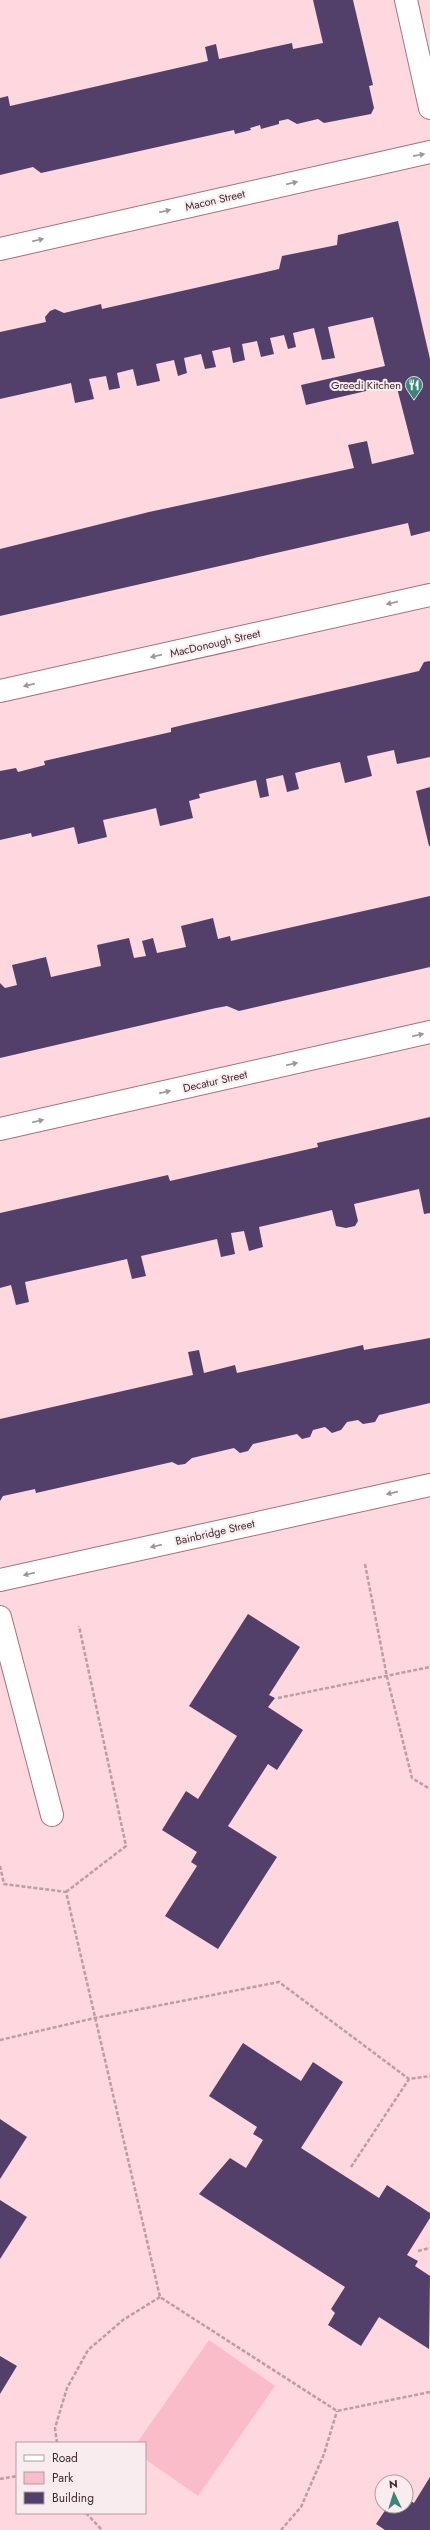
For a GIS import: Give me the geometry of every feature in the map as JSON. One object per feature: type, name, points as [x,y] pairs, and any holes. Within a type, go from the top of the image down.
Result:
[{"type":"street","points":[[406,0],[430,108]]},
{"type":"street","name":"Macon Street","points":[[0,248],[430,152]]},
{"type":"street","name":"MacDonough Street","points":[[0,691],[430,595]]},
{"type":"street","name":"Decatur Street","points":[[0,1129],[430,1032]]},
{"type":"street","name":"Bainbridge Street","points":[[0,1580],[430,1485]]},
{"type":"street","points":[[0,1617],[52,1815]]},
{"type":"path","points":[[365,1564],[387,1677],[412,1778],[430,1789]]},
{"type":"path","points":[[0,1866],[4,1884],[66,1892],[126,1846],[79,1626]]},
{"type":"path","points":[[278,1698],[387,1677],[430,1667]]},
{"type":"path","points":[[66,1892],[160,2297],[337,2411],[430,2392]]},
{"type":"path","points":[[0,2040],[95,2018],[279,1982],[409,2080]]},
{"type":"path","points":[[351,2167],[409,2080],[430,2076]]},
{"type":"path","points":[[418,2252],[430,2248]]},
{"type":"path","points":[[57,2442],[55,2428],[67,2388],[88,2350],[123,2320],[160,2297]]},
{"type":"path","points":[[281,2530],[301,2507],[324,2454],[337,2411]]},
{"type":"path","points":[[0,2479],[16,2476]]},
{"type":"path","points":[[87,2514],[102,2530]]},
{"type":"green space","points":[[209,2340],[275,2386],[198,2496],[146,2460],[146,2442],[138,2442]]},
{"type":"building","points":[[313,0],[353,0],[373,85],[369,86],[374,108],[371,114],[324,123],[318,119],[297,124],[288,119],[279,121],[279,124],[261,129],[260,125],[250,128],[251,130],[235,134],[234,130],[41,173],[33,167],[0,175],[0,98],[8,96],[10,106],[208,61],[205,47],[216,44],[219,59],[292,43],[293,49],[323,43]]},
{"type":"building","points":[[398,221],[430,359],[430,531],[411,536],[408,523],[0,616],[0,549],[149,512],[354,468],[348,445],[367,441],[372,464],[414,454],[396,384],[306,405],[301,385],[385,366],[373,317],[328,327],[335,358],[322,360],[314,328],[293,333],[296,347],[288,349],[284,335],[270,338],[274,354],[261,357],[257,341],[242,344],[245,360],[233,363],[230,347],[212,351],[216,367],[205,369],[201,354],[184,358],[187,373],[178,376],[174,360],[156,364],[160,381],[137,386],[133,369],[117,373],[120,388],[109,390],[106,376],[89,379],[94,399],[75,403],[71,383],[0,399],[0,332],[46,322],[45,317],[50,311],[55,309],[64,313],[101,304],[102,309],[279,269],[282,256],[337,245],[338,235]]},
{"type":"building","points":[[430,661],[430,757],[397,764],[394,750],[367,756],[372,776],[345,783],[340,762],[314,768],[295,773],[299,789],[287,792],[283,775],[266,779],[269,796],[260,798],[256,780],[199,794],[200,798],[189,801],[193,818],[160,826],[156,808],[103,820],[107,837],[78,844],[74,827],[32,837],[31,833],[0,840],[0,771],[16,768],[18,772],[45,765],[44,761],[171,732],[171,728],[419,671],[424,662]]},
{"type":"building","points":[[430,787],[430,846],[429,846],[416,791]]},
{"type":"building","points":[[430,896],[430,967],[239,1011],[227,1006],[216,1008],[0,1058],[0,983],[5,988],[17,985],[12,965],[46,957],[51,977],[101,966],[97,945],[129,938],[134,958],[146,956],[142,941],[153,938],[157,953],[186,947],[181,926],[213,918],[218,939],[230,936],[231,941]]},
{"type":"building","points":[[430,1117],[430,1213],[424,1214],[419,1189],[354,1204],[358,1221],[355,1226],[346,1228],[336,1226],[332,1210],[259,1227],[263,1247],[249,1251],[244,1231],[231,1233],[235,1254],[221,1257],[217,1239],[141,1256],[146,1276],[132,1279],[127,1259],[25,1282],[29,1302],[16,1305],[11,1285],[0,1288],[0,1213],[168,1175],[170,1181],[318,1147],[317,1143]]},
{"type":"building","points":[[430,1338],[430,1403],[379,1415],[375,1422],[363,1424],[358,1420],[347,1422],[341,1430],[332,1433],[325,1427],[313,1430],[310,1437],[302,1439],[297,1434],[253,1444],[248,1451],[240,1453],[234,1448],[192,1458],[185,1464],[178,1465],[172,1462],[36,1493],[35,1489],[3,1496],[0,1501],[0,1419],[193,1375],[188,1352],[199,1350],[204,1373],[235,1365],[237,1373],[363,1345],[364,1350]]},
{"type":"building","points":[[248,1614],[300,1647],[269,1695],[275,1698],[268,1707],[303,1730],[277,1770],[268,1764],[228,1826],[277,1857],[218,1949],[165,1916],[197,1866],[191,1862],[197,1852],[162,1830],[186,1791],[198,1799],[237,1736],[189,1706]]},
{"type":"building","points":[[243,2043],[301,2081],[313,2062],[343,2082],[301,2148],[379,2198],[387,2185],[430,2213],[430,2218],[407,2255],[418,2261],[415,2266],[430,2276],[429,2349],[379,2317],[361,2346],[328,2325],[335,2313],[331,2309],[345,2287],[199,2194],[230,2158],[246,2168],[263,2140],[253,2134],[257,2127],[209,2096]]},
{"type":"building","points":[[0,2119],[27,2137],[0,2179]]},
{"type":"building","points":[[0,2200],[27,2217],[0,2259]]},
{"type":"building","points":[[0,2356],[17,2366],[0,2394]]},
{"type":"building","points":[[430,2477],[430,2530],[385,2530],[376,2524],[383,2514],[414,2514],[414,2503]]},
{"type":"place","name":"Greedi Kitchen","points":[[414,400]]}]
